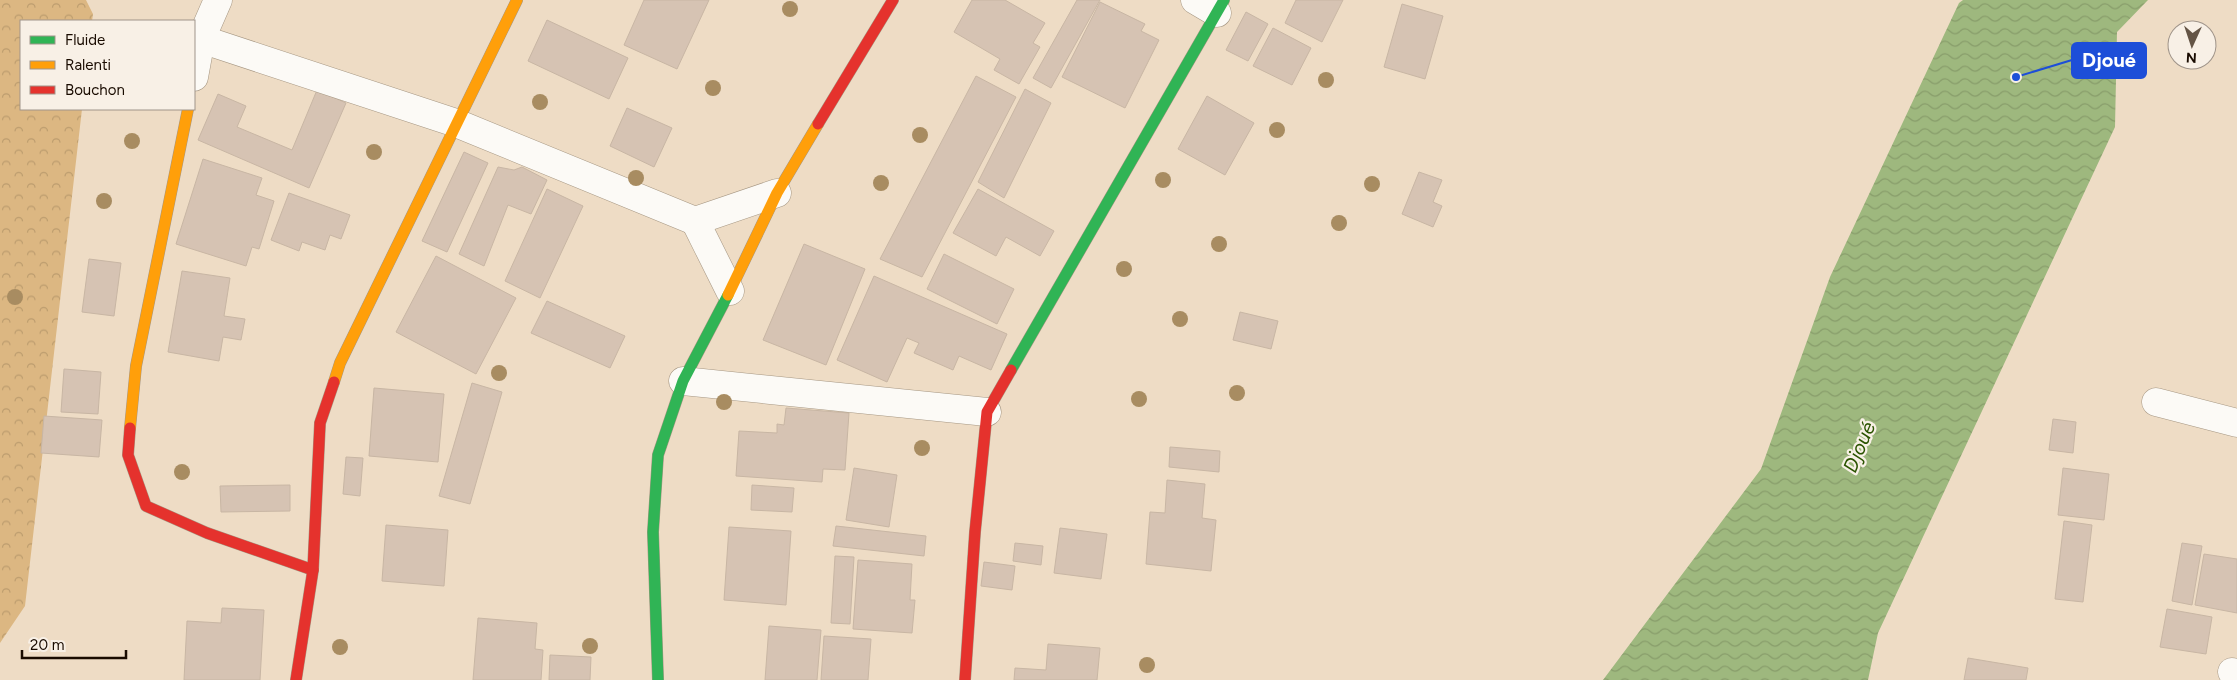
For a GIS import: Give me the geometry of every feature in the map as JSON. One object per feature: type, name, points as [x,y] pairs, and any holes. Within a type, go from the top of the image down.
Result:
[{"type":"street","points":[[195,72],[201,39],[218,0]]},
{"type":"street","points":[[296,680],[313,570],[320,423],[340,363],[517,0]]},
{"type":"street","points":[[658,680],[653,532],[658,455],[683,381],[730,291],[777,193],[893,0]]},
{"type":"street","points":[[965,680],[975,532],[988,412],[1212,4]]},
{"type":"street","points":[[201,39],[456,123],[695,221],[730,291]]},
{"type":"street","points":[[188,110],[136,366],[128,454],[146,506],[207,533],[313,570]]},
{"type":"street","points":[[695,221],[777,193]]},
{"type":"street","points":[[683,381],[988,412]]},
{"type":"street","points":[[2156,402],[2237,423]]},
{"type":"green space","points":[[0,0],[86,0],[93,14],[92,20],[20,20],[20,110],[82,110],[25,606],[0,643]]},
{"type":"water","points":[[1963,0],[2148,0],[2117,32],[2115,127],[1878,633],[1868,680],[1603,680],[1761,469],[1830,277],[1959,3]]},
{"type":"building","points":[[644,0],[709,0],[677,69],[624,45]]},
{"type":"building","points":[[972,0],[1005,0],[1045,23],[1033,43],[1040,47],[1019,84],[994,70],[1000,59],[954,32]]},
{"type":"building","points":[[1077,0],[1100,0],[1051,88],[1033,78]]},
{"type":"building","points":[[1296,0],[1343,0],[1322,42],[1285,23]]},
{"type":"building","points":[[1100,2],[1145,24],[1141,31],[1159,40],[1125,108],[1062,77]]},
{"type":"building","points":[[1402,4],[1443,16],[1425,79],[1384,67]]},
{"type":"building","points":[[1246,12],[1268,24],[1248,61],[1226,50]]},
{"type":"building","points":[[547,20],[628,58],[609,99],[528,61]]},
{"type":"building","points":[[1273,28],[1311,48],[1292,85],[1253,66]]},
{"type":"building","points":[[976,76],[1016,97],[922,277],[880,259]]},
{"type":"building","points":[[1025,89],[1051,103],[1004,198],[978,182]]},
{"type":"building","points":[[317,90],[346,103],[309,188],[198,140],[218,94],[246,106],[237,127],[292,150]]},
{"type":"building","points":[[1207,96],[1254,123],[1225,175],[1178,149]]},
{"type":"building","points":[[627,108],[672,128],[654,167],[610,146]]},
{"type":"building","points":[[464,152],[488,163],[447,252],[422,241]]},
{"type":"building","points":[[203,159],[262,178],[256,195],[274,201],[259,249],[252,247],[246,266],[176,244]]},
{"type":"building","points":[[498,167],[514,170],[522,167],[547,180],[531,214],[508,205],[484,266],[459,254]]},
{"type":"building","points":[[1419,172],[1442,180],[1433,202],[1442,206],[1433,227],[1402,214]]},
{"type":"building","points":[[547,189],[583,206],[540,298],[505,281]]},
{"type":"building","points":[[978,189],[1054,231],[1040,256],[1006,237],[996,256],[953,233]]},
{"type":"building","points":[[289,193],[350,215],[341,239],[330,235],[325,250],[302,242],[299,251],[271,240]]},
{"type":"building","points":[[804,244],[865,269],[826,365],[763,340]]},
{"type":"building","points":[[944,254],[1014,289],[997,324],[927,289]]},
{"type":"building","points":[[436,256],[516,298],[476,374],[396,332]]},
{"type":"building","points":[[89,259],[121,263],[114,316],[82,312]]},
{"type":"building","points":[[182,271],[230,278],[224,316],[245,319],[241,340],[223,337],[219,361],[168,352]]},
{"type":"building","points":[[874,276],[1007,334],[991,370],[959,356],[953,370],[914,353],[919,343],[907,338],[887,382],[837,360]]},
{"type":"building","points":[[547,301],[625,336],[610,368],[531,333]]},
{"type":"building","points":[[1240,312],[1278,321],[1271,349],[1233,340]]},
{"type":"building","points":[[64,369],[101,372],[98,414],[61,412]]},
{"type":"building","points":[[472,383],[502,392],[470,504],[439,496]]},
{"type":"building","points":[[374,388],[444,394],[438,462],[369,456]]},
{"type":"building","points":[[786,408],[849,413],[845,470],[823,469],[822,482],[736,476],[739,431],[777,433],[777,424],[784,425]]},
{"type":"building","points":[[44,416],[102,420],[99,457],[41,453]]},
{"type":"building","points":[[2053,419],[2076,422],[2073,453],[2049,450]]},
{"type":"building","points":[[1170,447],[1220,451],[1219,472],[1169,467]]},
{"type":"building","points":[[346,457],[363,458],[360,496],[343,494]]},
{"type":"building","points":[[854,468],[897,475],[889,527],[846,520]]},
{"type":"building","points":[[2063,468],[2109,474],[2104,520],[2058,515]]},
{"type":"building","points":[[1167,480],[1205,484],[1202,518],[1216,520],[1211,571],[1146,564],[1150,512],[1165,513]]},
{"type":"building","points":[[290,485],[290,511],[221,512],[220,486]]},
{"type":"building","points":[[752,485],[794,488],[792,512],[751,510]]},
{"type":"building","points":[[2064,521],[2092,525],[2083,602],[2055,599]]},
{"type":"building","points":[[386,525],[448,530],[444,586],[382,581]]},
{"type":"building","points":[[836,526],[926,536],[924,556],[833,546]]},
{"type":"building","points":[[729,527],[791,531],[786,605],[724,600]]},
{"type":"building","points":[[1060,528],[1107,534],[1101,579],[1054,573]]},
{"type":"building","points":[[1015,543],[1043,546],[1041,565],[1013,561]]},
{"type":"building","points":[[2182,543],[2202,546],[2192,605],[2172,601]]},
{"type":"building","points":[[2204,554],[2237,559],[2237,613],[2195,605]]},
{"type":"building","points":[[835,556],[854,557],[850,624],[831,623]]},
{"type":"building","points":[[858,560],[912,564],[910,600],[915,600],[912,633],[853,629]]},
{"type":"building","points":[[984,562],[1015,566],[1012,590],[981,586]]},
{"type":"building","points":[[222,608],[264,610],[260,680],[184,680],[187,621],[221,623]]},
{"type":"building","points":[[2167,609],[2212,617],[2206,654],[2160,647]]},
{"type":"building","points":[[478,618],[537,623],[535,649],[543,650],[541,680],[473,680]]},
{"type":"building","points":[[769,626],[821,630],[817,680],[765,680]]},
{"type":"building","points":[[824,636],[871,639],[868,680],[821,680]]},
{"type":"building","points":[[1048,644],[1100,648],[1097,680],[1014,680],[1015,668],[1046,670]]},
{"type":"building","points":[[550,655],[591,657],[590,680],[549,680]]},
{"type":"building","points":[[1968,658],[2028,668],[2026,680],[1964,680]]},
{"type":"traffic: fast","points":[[1011,370],[1224,0]]},
{"type":"traffic: fast","points":[[658,680],[653,532],[658,455],[683,381],[728,295]]},
{"type":"traffic: slow","points":[[334,382],[340,363],[517,0]]},
{"type":"traffic: slow","points":[[130,428],[136,366],[188,110]]},
{"type":"traffic: slow","points":[[728,295],[777,193],[818,124]]},
{"type":"traffic: jam","points":[[818,124],[893,0]]},
{"type":"traffic: jam","points":[[965,680],[975,532],[987,412],[1011,370]]},
{"type":"traffic: jam","points":[[296,680],[313,570],[320,423],[334,382]]},
{"type":"traffic: jam","points":[[130,428],[128,455],[146,506],[207,533],[313,570]]},
{"type":"place","name":"Djoué","points":[[2016,77]]}]
